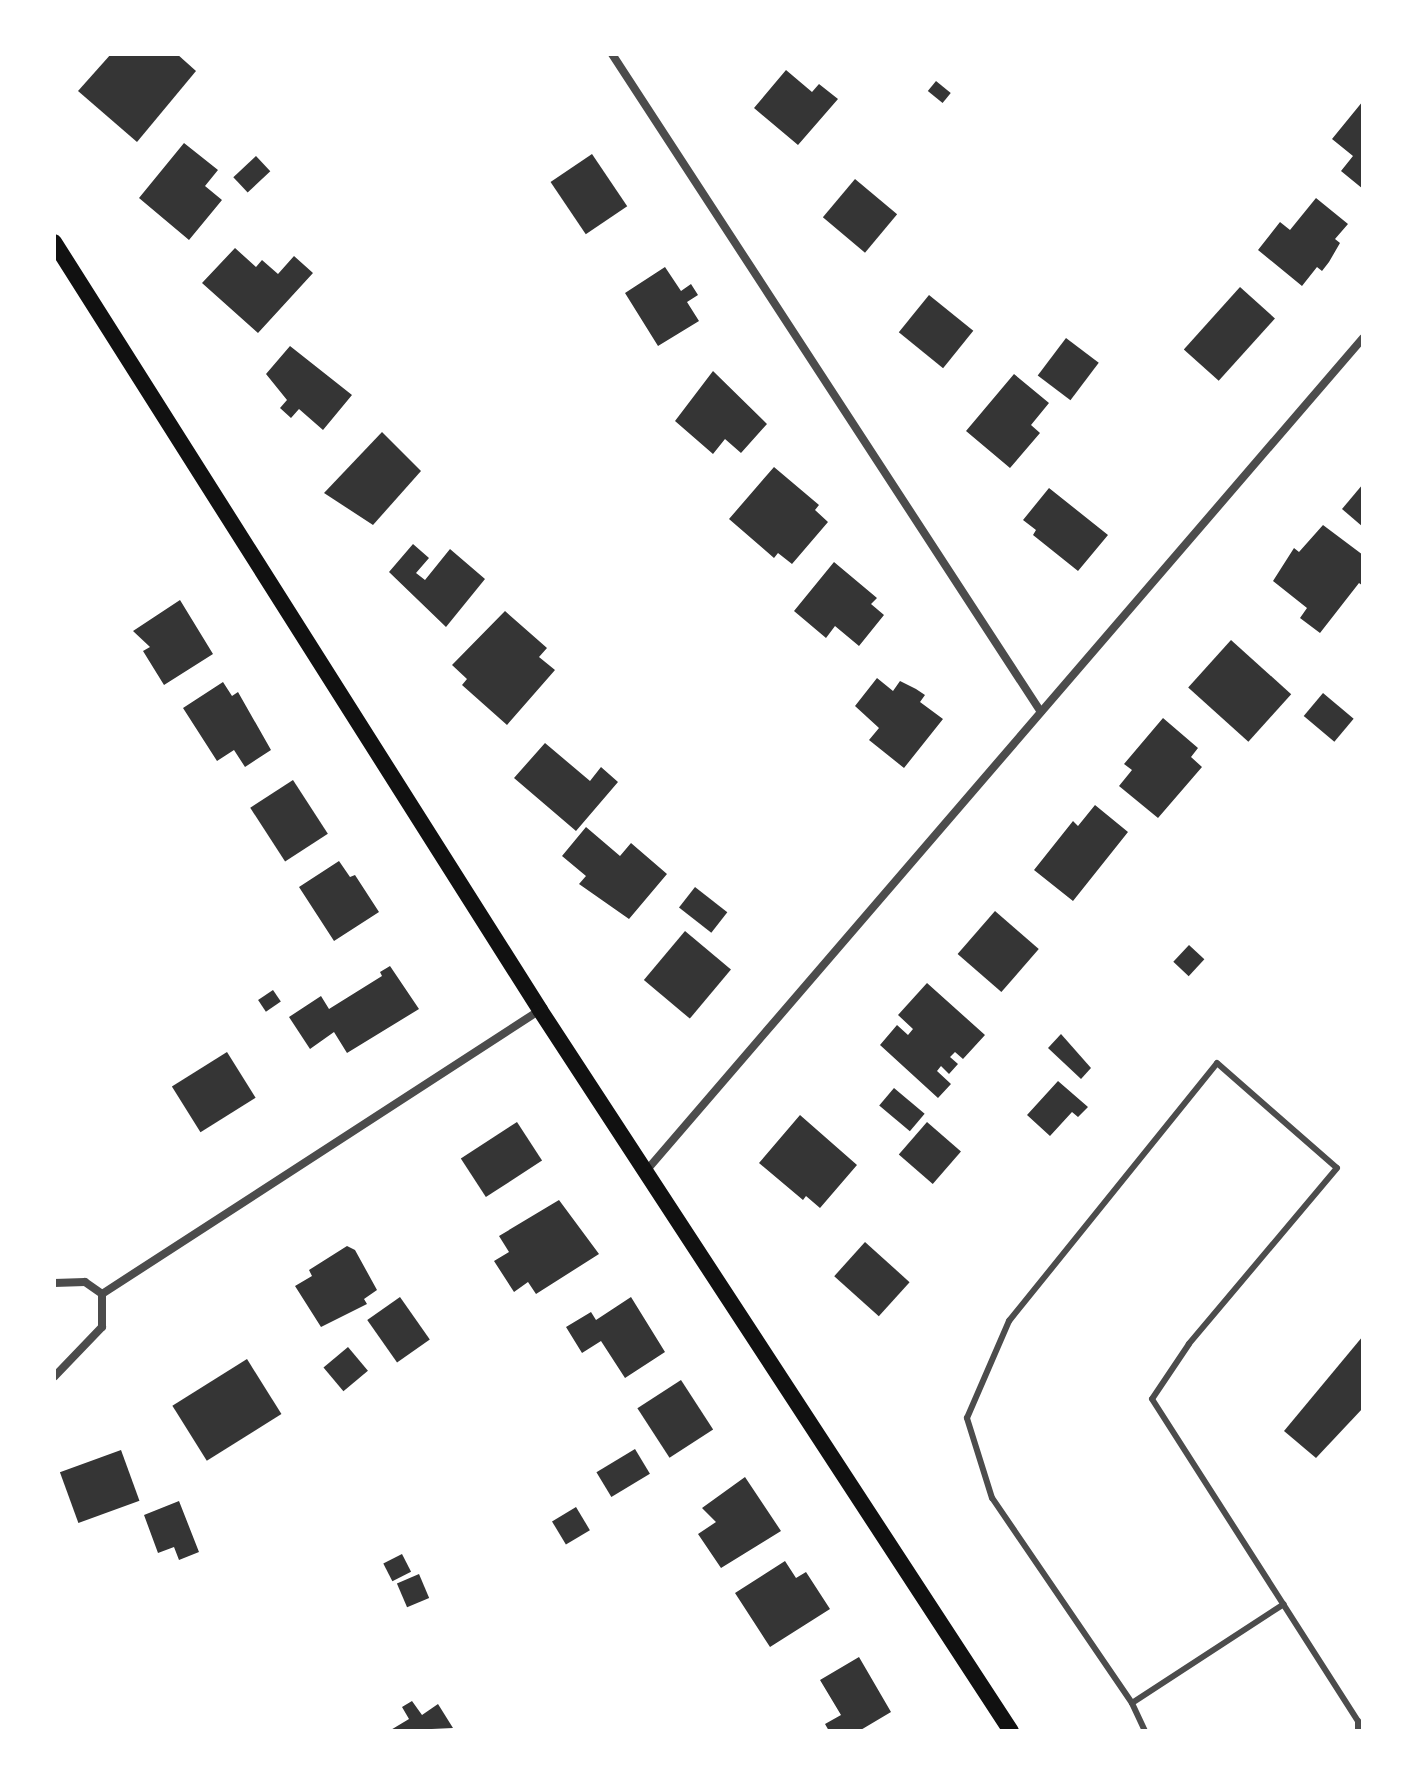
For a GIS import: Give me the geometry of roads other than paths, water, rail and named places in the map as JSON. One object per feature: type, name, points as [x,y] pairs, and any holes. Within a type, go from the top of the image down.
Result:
[{"type":"main road","points":[[54,242],[540,1010],[1011,1731]]},
{"type":"street","points":[[612,54],[1041,712]]},
{"type":"street","points":[[646,1171],[1363,338]]},
{"type":"street","points":[[102,1294],[540,1010]]},
{"type":"street","points":[[54,1283],[85,1282],[102,1294]]},
{"type":"street","points":[[54,1377],[102,1327],[102,1294]]},
{"type":"lane","points":[[1145,1731],[1132,1703],[992,1498],[967,1418],[1009,1321],[1217,1063],[1337,1168],[1189,1344],[1152,1399],[1358,1721],[1358,1731]]},
{"type":"lane","points":[[1132,1703],[1284,1604]]}]
